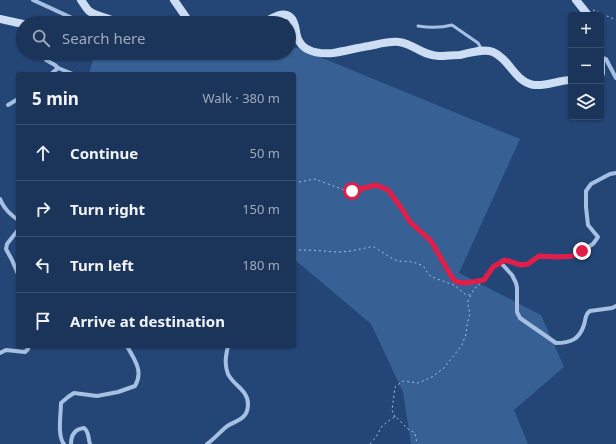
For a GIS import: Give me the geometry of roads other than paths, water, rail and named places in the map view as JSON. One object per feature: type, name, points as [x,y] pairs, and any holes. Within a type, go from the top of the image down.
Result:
[{"type":"street","points":[[33,0],[68,16]]},
{"type":"street","points":[[81,0],[87,9],[102,16]]},
{"type":"street","points":[[174,0],[185,16]]},
{"type":"street","points":[[576,0],[586,12]]},
{"type":"street","points":[[277,16],[290,16]]},
{"type":"street","points":[[0,19],[16,22]]},
{"type":"street","points":[[296,31],[300,42],[308,49],[316,53],[333,53],[391,42],[404,43],[428,55],[435,56],[459,55],[483,51],[496,54],[528,84],[540,85],[568,80]]},
{"type":"street","points":[[604,59],[606,59],[616,78]]},
{"type":"street","points":[[46,60],[58,68],[68,72]]},
{"type":"street","points":[[53,72],[58,68]]},
{"type":"street","points":[[8,105],[16,100]]},
{"type":"street","points":[[616,173],[610,174],[591,184],[586,191],[588,225],[598,237],[593,244],[573,256],[539,256],[528,264],[521,265],[505,260],[502,262],[502,265],[506,267],[516,283],[518,312],[520,318],[556,343],[572,341],[576,338],[584,325],[586,316],[590,311],[612,308],[616,306]]},
{"type":"street","points":[[0,200],[3,207],[16,218]]},
{"type":"street","points":[[16,233],[7,244],[6,249],[16,269]]},
{"type":"street","points":[[0,353],[6,350],[25,352],[28,348]]},
{"type":"street","points":[[64,444],[60,433],[61,403],[68,397],[74,393],[97,396],[118,392],[136,386],[139,380],[139,369],[128,348]]},
{"type":"street","points":[[207,444],[226,427],[240,419],[247,412],[248,400],[246,394],[230,378],[227,372],[225,359],[228,348]]},
{"type":"street","points":[[71,444],[73,433],[78,428],[86,429],[90,444]]},
{"type":"lane","points":[[418,26],[443,28],[452,25],[478,43],[483,51]]}]
